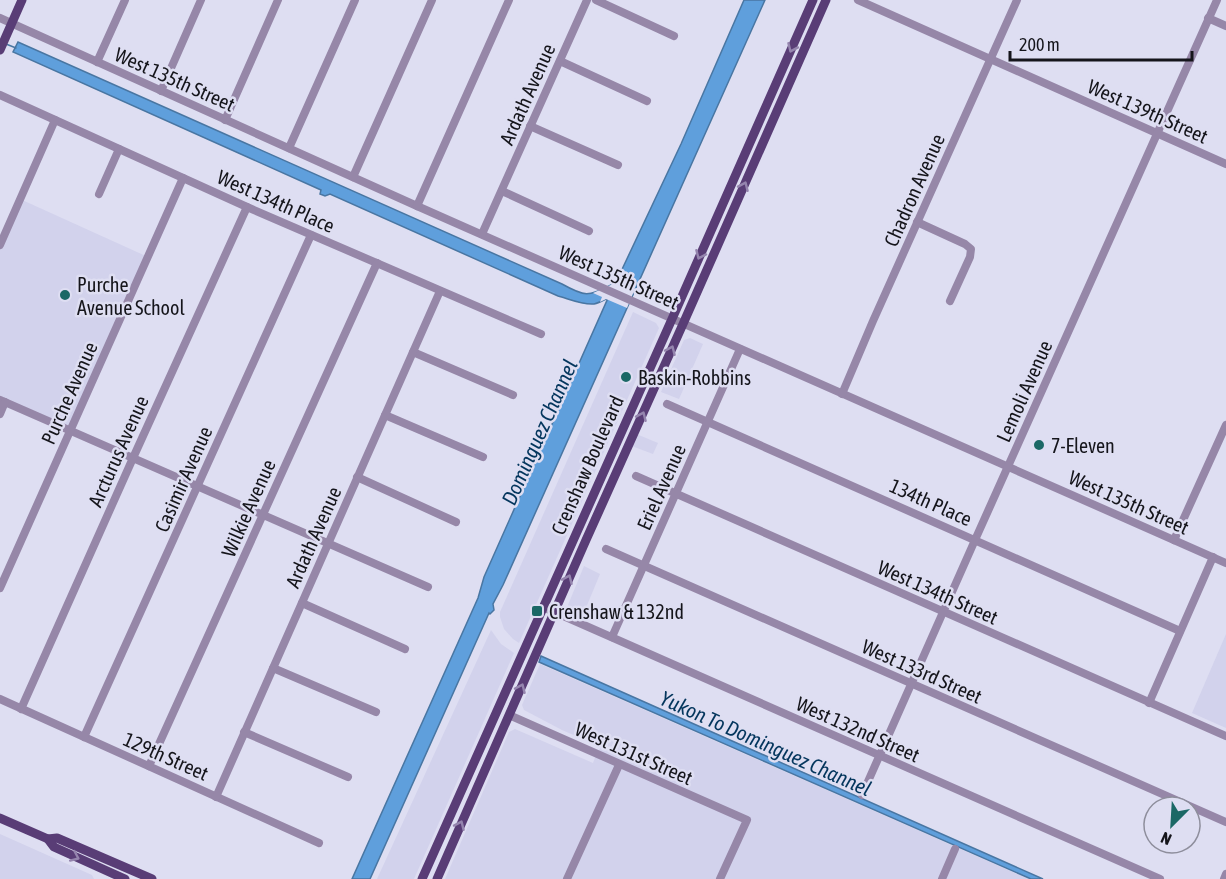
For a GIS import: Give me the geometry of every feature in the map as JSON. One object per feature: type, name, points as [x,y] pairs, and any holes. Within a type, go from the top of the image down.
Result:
[{"type":"main road","points":[[1,49],[22,0]]},
{"type":"main road","name":"Crenshaw Boulevard","points":[[422,879],[813,0]]},
{"type":"main road","name":"Crenshaw Boulevard","points":[[437,879],[826,0]]},
{"type":"main road","points":[[765,107],[776,112]]},
{"type":"main road","points":[[710,233],[721,238]]},
{"type":"main road","points":[[498,710],[509,716]]},
{"type":"main road","points":[[0,818],[48,838],[57,838],[152,879]]},
{"type":"main road","points":[[48,838],[54,848],[104,875],[125,879]]},
{"type":"main road","points":[[104,875],[109,868],[137,879]]},
{"type":"street","points":[[97,62],[124,0]]},
{"type":"street","points":[[160,91],[201,0]]},
{"type":"street","points":[[225,120],[278,0]]},
{"type":"street","points":[[289,148],[355,0]]},
{"type":"street","points":[[353,177],[432,0]]},
{"type":"street","points":[[417,206],[509,0]]},
{"type":"street","name":"Ardath Avenue","points":[[482,234],[587,0]]},
{"type":"street","points":[[596,0],[674,36]]},
{"type":"street","name":"West 139th Street","points":[[858,0],[1226,164]]},
{"type":"street","name":"Chadron Avenue","points":[[842,394],[1017,0]]},
{"type":"street","name":"Lemoli Avenue","points":[[862,795],[1156,133],[1212,20],[1217,0]]},
{"type":"street","name":"West 135th Street","points":[[0,18],[417,206],[1226,563]]},
{"type":"street","points":[[1212,20],[1226,26]]},
{"type":"street","points":[[560,61],[647,102]]},
{"type":"street","name":"West 134th Place","points":[[0,95],[247,207],[541,334]]},
{"type":"street","points":[[0,245],[55,120]]},
{"type":"street","points":[[531,126],[618,165]]},
{"type":"street","points":[[99,194],[119,149]]},
{"type":"street","name":"Purche Avenue","points":[[0,588],[183,178]]},
{"type":"street","points":[[502,191],[589,231]]},
{"type":"street","name":"Arcturus Avenue","points":[[21,709],[247,207]]},
{"type":"street","points":[[917,222],[966,244],[971,249],[970,257],[950,302]]},
{"type":"street","name":"Casimir Avenue","points":[[84,737],[311,235]]},
{"type":"street","name":"Wilkie Avenue","points":[[149,766],[377,263]]},
{"type":"street","name":"Ardath Avenue","points":[[216,797],[440,291]]},
{"type":"street","name":"Eriel Avenue","points":[[612,638],[740,349]]},
{"type":"street","points":[[413,352],[513,395]]},
{"type":"street","points":[[0,414],[3,401],[428,587]]},
{"type":"street","name":"134th Place","points":[[667,404],[1180,631]]},
{"type":"street","points":[[385,415],[483,457]]},
{"type":"street","points":[[1174,540],[1226,424]]},
{"type":"street","name":"West 134th Street","points":[[636,476],[1226,736]]},
{"type":"street","points":[[357,477],[456,522]]},
{"type":"street","name":"West 133rd Street","points":[[606,549],[1226,822]]},
{"type":"street","points":[[1149,703],[1213,557]]},
{"type":"street","points":[[302,603],[405,649]]},
{"type":"street","name":"West 132nd Street","points":[[543,607],[1160,879]]},
{"type":"street","points":[[273,668],[376,712]]},
{"type":"street","name":"129th Street","points":[[0,699],[319,843]]},
{"type":"street","name":"West 131st Street","points":[[509,716],[747,820],[720,879]]},
{"type":"street","points":[[244,732],[348,777]]},
{"type":"street","points":[[567,879],[619,765]]},
{"type":"street","points":[[942,879],[955,849]]},
{"type":"street","points":[[1224,879],[1226,874]]},
{"type":"shaded area","name":"Purche Avenue School","points":[[20,199],[148,257],[70,430],[0,400],[0,245]]},
{"type":"shaded area","points":[[633,312],[656,323],[659,328],[519,643],[504,629],[500,612]]},
{"type":"shaded area","points":[[690,338],[703,344],[679,399],[661,392],[684,340]]},
{"type":"shaded area","points":[[634,433],[658,443],[653,454],[629,445]]},
{"type":"shaded area","points":[[584,566],[600,574],[583,615],[569,608],[568,605]]},
{"type":"shaded area","points":[[491,630],[501,644],[514,653],[414,879],[377,879]]},
{"type":"shaded area","points":[[1226,634],[1226,728],[1192,713]]},
{"type":"shaded area","points":[[540,664],[1029,879],[445,879],[509,732],[515,729],[593,763],[601,747],[524,710],[522,705]]},
{"type":"shaded area","points":[[0,834],[92,875],[94,879],[0,879]]},
{"type":"water","points":[[744,0],[765,0],[493,604],[494,610],[489,613],[370,879],[352,879],[478,598],[484,577],[608,298],[596,304],[589,304],[558,296],[330,194],[325,196],[320,194],[321,190],[13,52],[18,42],[577,292],[588,294],[615,284],[681,144]]},
{"type":"water","points":[[541,656],[1043,879],[1031,879],[539,662]]},
{"type":"pier","points":[[614,282],[634,291],[627,308],[606,299],[600,302],[602,297],[593,293]]},
{"type":"waterway","points":[[6,44],[16,48]]},
{"type":"place","name":"Purche Avenue School","points":[[65,295]]},
{"type":"place","name":"Baskin-Robbins","points":[[626,377]]},
{"type":"place","name":"7-Eleven","points":[[1039,445]]},
{"type":"place","name":"Crenshaw & 132nd","points":[[537,611]]},
{"type":"water label","name":"Dominguez Channel","points":[[539,432]]},
{"type":"water label","name":"Yukon To Dominguez Channel","points":[[766,743]]}]
